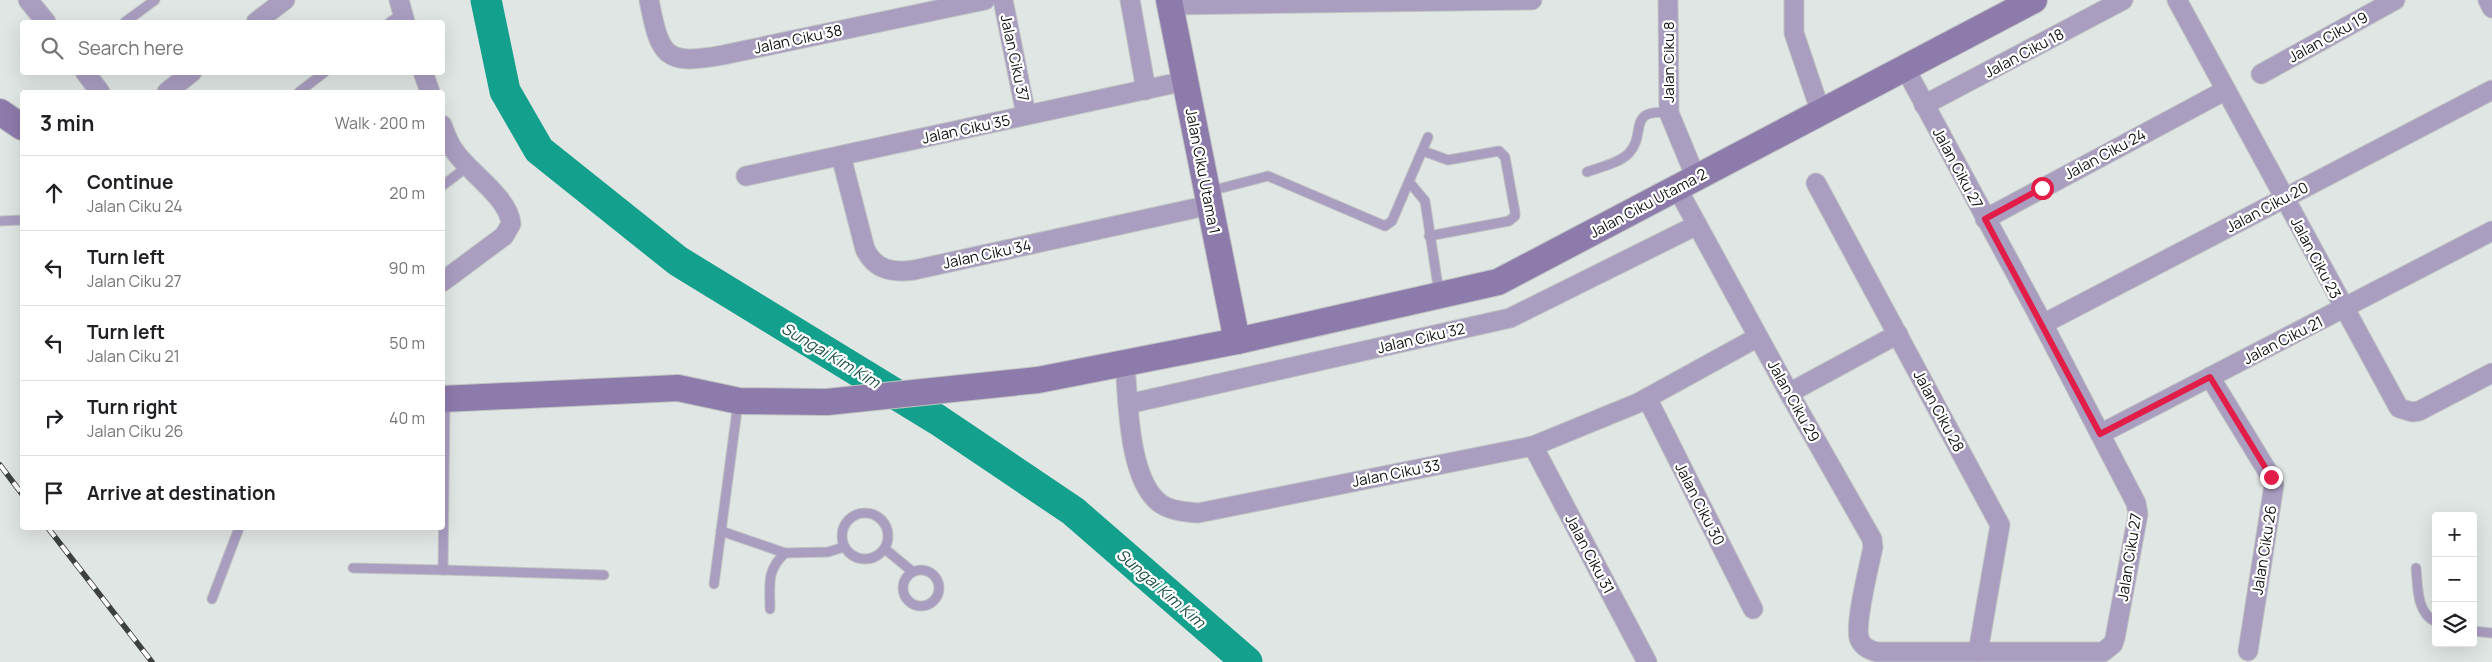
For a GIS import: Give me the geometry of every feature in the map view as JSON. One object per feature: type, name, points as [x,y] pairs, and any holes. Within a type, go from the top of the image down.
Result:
[{"type":"street","points":[[28,0],[44,20]]},
{"type":"street","name":"Jalan Ciku 38","points":[[649,0],[656,35],[660,44],[665,51],[685,60],[723,55],[985,0]]},
{"type":"street","name":"Jalan Ciku 37","points":[[1003,0],[1026,115]]},
{"type":"street","points":[[1130,0],[1146,90]]},
{"type":"street","points":[[1169,2],[1532,0]]},
{"type":"street","name":"Jalan Ciku 8","points":[[1668,0],[1668,113],[1687,183]]},
{"type":"street","points":[[1794,0],[1794,33],[1821,112]]},
{"type":"street","name":"Jalan Ciku Utama 2","points":[[445,399],[678,388],[739,400],[827,402],[1038,380],[1237,341],[1498,282],[2034,0]]},
{"type":"street","name":"Jalan Ciku 18","points":[[1924,105],[2123,0]]},
{"type":"street","name":"Jalan Ciku 23","points":[[2177,0],[2399,408],[2412,412],[2428,406],[2492,373]]},
{"type":"street","name":"Jalan Ciku 19","points":[[2260,74],[2395,0]]},
{"type":"street","points":[[2488,0],[2492,8]]},
{"type":"street","points":[[259,20],[283,1]]},
{"type":"street","name":"Jalan Ciku Utama 1","points":[[1169,2],[1237,341]]},
{"type":"street","name":"Jalan Ciku 27","points":[[1859,622],[1859,639],[1870,650],[2097,654],[2109,649],[2113,644],[2138,510],[2043,324],[1905,68]]},
{"type":"street","points":[[87,75],[98,90]]},
{"type":"street","points":[[170,90],[188,75]]},
{"type":"street","name":"Jalan Ciku 35","points":[[746,176],[1185,81]]},
{"type":"street","name":"Jalan Ciku 24","points":[[1985,219],[2226,90]]},
{"type":"street","name":"Jalan Ciku 20","points":[[2043,324],[2492,90]]},
{"type":"street","points":[[0,112],[20,126]]},
{"type":"street","points":[[445,132],[452,149],[500,201],[510,216],[508,230],[445,280]]},
{"type":"street","name":"Jalan Ciku 34","points":[[841,156],[865,249],[873,262],[892,271],[914,270],[1209,198]]},
{"type":"street","name":"Jalan Ciku 29","points":[[1687,183],[1697,225],[1872,539],[1873,548],[1859,622]]},
{"type":"street","name":"Jalan Ciku 28","points":[[1816,183],[2000,525],[1978,652]]},
{"type":"street","name":"Jalan Ciku 32","points":[[1128,404],[1510,318],[1697,225]]},
{"type":"street","name":"Jalan Ciku 21","points":[[2100,434],[2492,231]]},
{"type":"street","points":[[1789,393],[1898,334]]},
{"type":"street","name":"Jalan Ciku 33","points":[[1125,363],[1128,404],[1136,458],[1144,484],[1151,495],[1162,504],[1198,513],[1533,446],[1638,404],[1758,336]]},
{"type":"street","name":"Jalan Ciku 26","points":[[2210,377],[2274,485],[2248,651]]},
{"type":"street","name":"Jalan Ciku 30","points":[[1647,398],[1753,609]]},
{"type":"street","name":"Jalan Ciku 31","points":[[1533,446],[1647,662]]},
{"type":"lane","points":[[128,20],[155,0]]},
{"type":"lane","points":[[302,90],[321,75]]},
{"type":"lane","points":[[1587,172],[1623,158],[1630,152],[1640,120],[1645,115],[1658,112],[1668,113]]},
{"type":"lane","points":[[1209,198],[1265,176],[1385,226],[1392,221],[1410,183],[1428,137]]},
{"type":"lane","points":[[1423,152],[1448,160],[1496,151],[1503,154],[1515,212],[1509,221],[1429,236]]},
{"type":"lane","points":[[445,184],[468,167]]},
{"type":"lane","points":[[1410,183],[1425,201],[1429,236],[1440,295]]},
{"type":"lane","points":[[0,221],[20,220]]},
{"type":"lane","points":[[714,584],[739,400]]},
{"type":"lane","points":[[867,512],[879,517],[887,526],[889,538],[885,550],[876,557],[864,560],[852,556],[844,547],[842,535],[846,523],[855,515],[867,512]]},
{"type":"lane","points":[[212,599],[238,530]]},
{"type":"lane","points":[[443,530],[443,570]]},
{"type":"lane","points":[[721,532],[785,553],[828,552],[844,547]]},
{"type":"lane","points":[[885,550],[912,572]]},
{"type":"lane","points":[[770,608],[770,574],[775,563],[785,553]]},
{"type":"lane","points":[[353,568],[604,574]]},
{"type":"lane","points":[[2416,568],[2420,600],[2424,614],[2432,619]]},
{"type":"lane","points":[[922,570],[931,573],[937,580],[939,589],[936,598],[929,604],[919,606],[910,603],[904,596],[902,587],[905,578],[912,572],[922,570]]},
{"type":"lane","points":[[2477,632],[2492,634]]},
{"type":"waterway","name":"Sungai Kim Kim","points":[[486,0],[505,91],[539,150],[678,261],[938,420],[1073,511],[1247,662]]},
{"type":"railway","points":[[0,465],[20,491]]},
{"type":"railway","points":[[50,530],[152,662]]},
{"type":"route","points":[[2042,188],[1985,219],[2043,324],[2100,434],[2210,377],[2271,477]]}]
